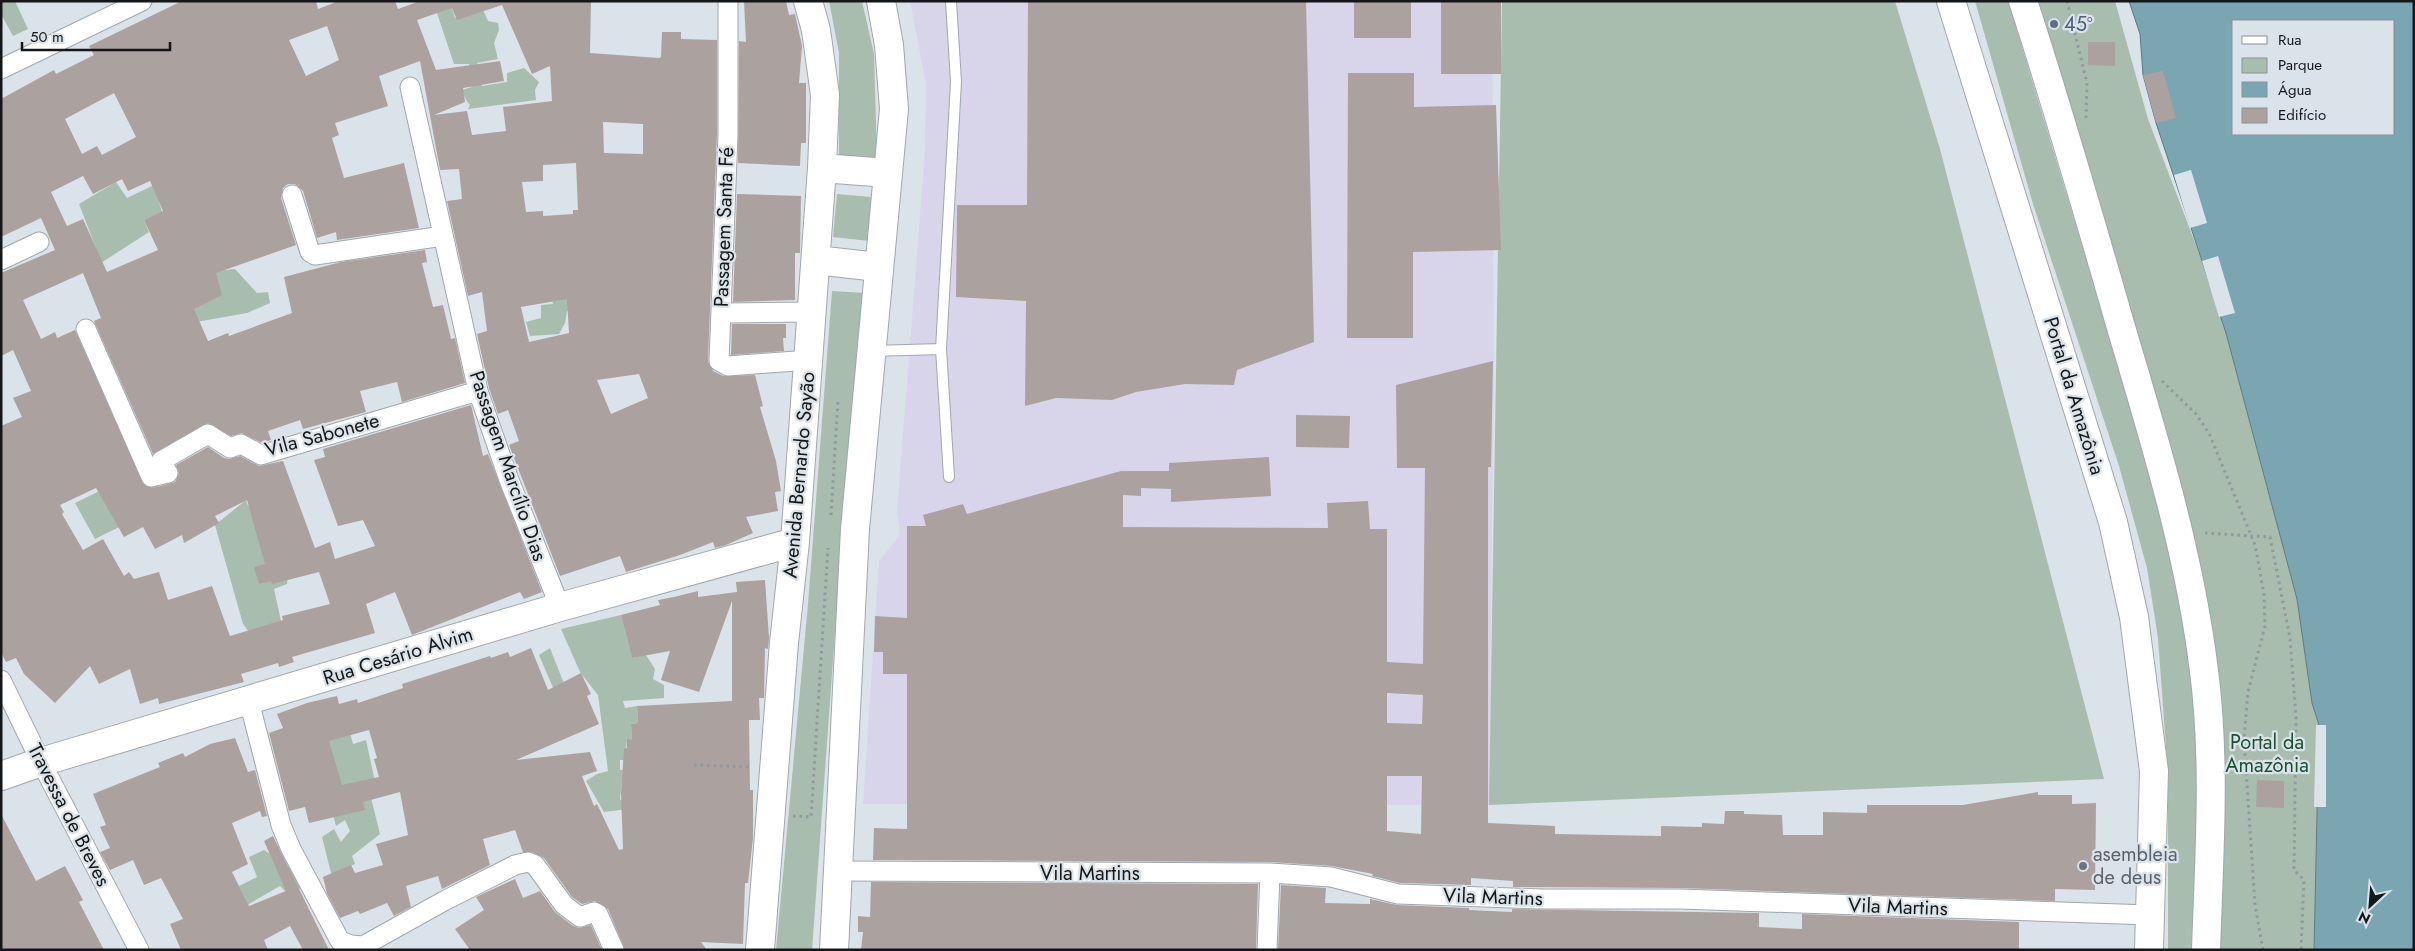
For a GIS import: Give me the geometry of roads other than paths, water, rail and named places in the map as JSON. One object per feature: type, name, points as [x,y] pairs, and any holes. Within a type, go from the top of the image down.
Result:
[{"type":"street","points":[[1,69],[142,1]]},
{"type":"street","name":"Passagem Santa Fé","points":[[728,1],[728,134],[719,361],[728,366],[809,360]]},
{"type":"street","name":"Avenida Bernardo Sayão","points":[[760,950],[772,816],[784,643],[795,542],[822,168],[825,95],[816,30],[808,1]]},
{"type":"street","points":[[834,950],[855,529],[894,109],[889,45],[881,1]]},
{"type":"street","name":"Portal da Amazônia","points":[[1951,1],[2113,522],[2134,617],[2154,771],[2149,950]]},
{"type":"street","points":[[2023,1],[2060,116],[2156,444],[2186,556],[2204,671],[2209,734],[2206,950]]},
{"type":"street","name":"Passagem Marcílio Dias","points":[[410,87],[478,391],[509,480],[560,607]]},
{"type":"street","points":[[822,168],[887,173]]},
{"type":"street","points":[[292,195],[310,252],[315,255],[443,236]]},
{"type":"street","points":[[1,260],[39,242]]},
{"type":"street","points":[[816,260],[878,267]]},
{"type":"street","points":[[730,313],[811,312]]},
{"type":"street","name":"Vila Sabonete","points":[[86,329],[151,477],[168,473],[161,461],[208,434],[230,448],[241,444],[261,455],[478,391]]},
{"type":"street","name":"Rua Cesário Alvim","points":[[1,776],[41,762],[560,607],[795,542]]},
{"type":"street","name":"Travessa de Breves","points":[[1,680],[41,762],[139,950]]},
{"type":"street","points":[[250,701],[281,824],[291,849],[340,941],[362,946],[515,865],[528,862],[535,865],[567,909],[580,918],[594,912],[598,914],[614,950]]},
{"type":"street","name":"Vila Martins","points":[[838,871],[1270,873],[1330,877],[1398,894],[1542,899],[1680,899],[2150,915]]},
{"type":"street","points":[[1268,950],[1270,873]]},
{"type":"lane","points":[[949,477],[941,349],[956,82],[952,1]]},
{"type":"lane","points":[[871,350],[941,349]]},
{"type":"water","points":[[2129,1],[2414,1],[2414,950],[2314,950],[2319,725],[2312,703],[2297,599],[2226,333],[2156,123],[2143,75],[2140,34]]},
{"type":"place","name":"45º","points":[[2054,24]]},
{"type":"place","name":"asembleia de deus","points":[[2083,866]]}]
